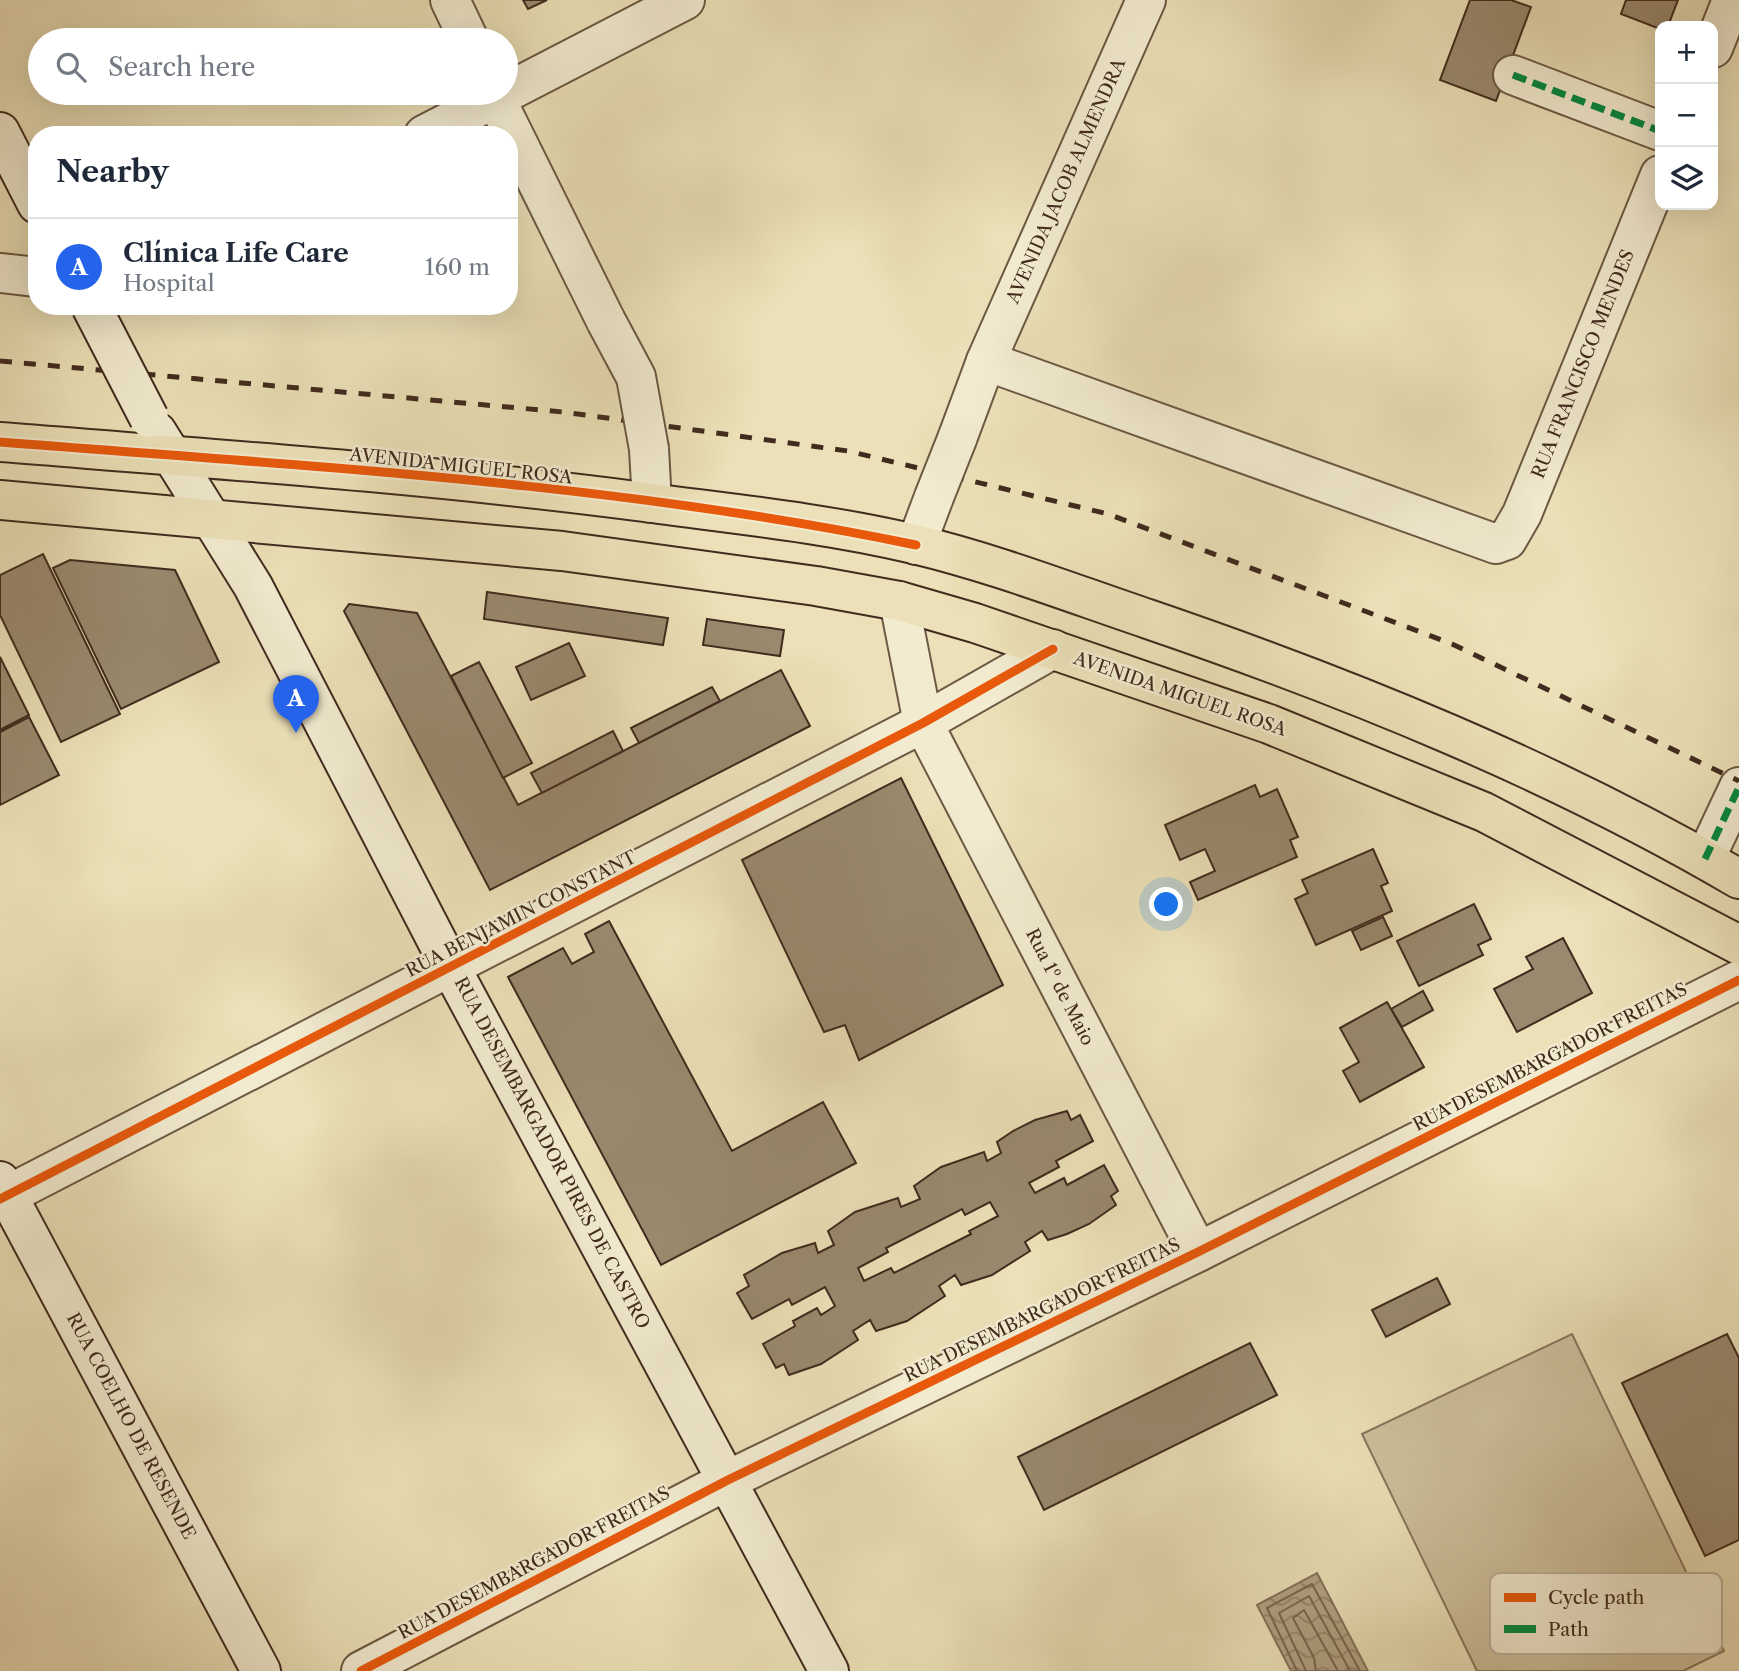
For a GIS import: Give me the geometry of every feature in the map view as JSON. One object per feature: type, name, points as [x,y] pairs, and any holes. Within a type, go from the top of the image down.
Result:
[{"type":"main road","name":"AVENIDA MIGUEL ROSA","points":[[0,442],[172,454],[562,491],[824,526],[916,545],[992,566],[1300,671],[1710,848],[1739,879]]},
{"type":"main road","name":"AVENIDA MIGUEL ROSA","points":[[0,500],[562,551],[816,586],[899,601],[1053,649],[1269,724],[1484,813],[1739,945]]},
{"type":"main road","points":[[899,601],[904,574],[916,545]]},
{"type":"street","points":[[450,0],[463,28]]},
{"type":"street","points":[[518,84],[685,0]]},
{"type":"street","name":"AVENIDA JACOB ALMENDRA","points":[[916,545],[986,361],[1146,0]]},
{"type":"street","points":[[1718,35],[1732,0]]},
{"type":"street","points":[[1513,75],[1655,129]]},
{"type":"street","points":[[440,126],[479,105]]},
{"type":"street","points":[[499,105],[510,126]]},
{"type":"street","points":[[0,132],[28,186]]},
{"type":"street","points":[[518,143],[636,377],[649,449],[652,503]]},
{"type":"street","name":"RUA FRANCISCO MENDES","points":[[986,361],[1496,544],[1507,540],[1521,514],[1655,187]]},
{"type":"street","points":[[0,273],[28,276]]},
{"type":"street","name":"RUA DESEMBARGADOR PIRES DE CASTRO","points":[[96,315],[149,418],[253,586],[451,968],[728,1480],[828,1671]]},
{"type":"street","name":"Rua 1º de Maio","points":[[899,601],[923,723],[1198,1252]]},
{"type":"street","name":"RUA BENJAMIN CONSTANT","points":[[2,1192],[451,968],[923,723],[1053,649]]},
{"type":"street","points":[[1710,848],[1739,787]]},
{"type":"street","name":"RUA DESEMBARGADOR FREITAS","points":[[361,1671],[728,1480],[1198,1252],[1739,980]]},
{"type":"street","name":"RUA COELHO DE RESENDE","points":[[2,1192],[261,1671]]},
{"type":"shaded area","points":[[1572,1334],[1687,1573],[1490,1573],[1490,1654],[1718,1654],[1683,1671],[1477,1671],[1362,1434]]},
{"type":"water","points":[[1317,1573],[1368,1671],[1291,1671],[1257,1605]]},
{"type":"building","points":[[523,0],[547,0],[528,9]]},
{"type":"building","points":[[1470,0],[1511,0],[1531,7],[1496,101],[1440,80]]},
{"type":"building","points":[[1626,0],[1678,0],[1670,21],[1655,21],[1655,27],[1621,14]]},
{"type":"building","points":[[43,554],[120,714],[61,742],[0,615],[0,575]]},
{"type":"building","points":[[70,560],[175,570],[219,662],[121,709],[53,568]]},
{"type":"building","points":[[487,592],[668,618],[663,645],[484,619]]},
{"type":"building","points":[[349,604],[417,613],[518,805],[781,670],[810,726],[490,890],[344,611]]},
{"type":"building","points":[[707,619],[784,630],[780,656],[703,645]]},
{"type":"building","points":[[569,643],[585,676],[531,700],[516,667]]},
{"type":"building","points":[[0,657],[29,715],[0,730]]},
{"type":"building","points":[[479,662],[532,763],[503,778],[451,676]]},
{"type":"building","points":[[712,687],[720,701],[639,743],[631,728]]},
{"type":"building","points":[[29,717],[59,775],[0,805],[0,732]]},
{"type":"building","points":[[613,731],[623,751],[542,793],[531,773]]},
{"type":"building","points":[[901,778],[1003,985],[859,1060],[845,1025],[824,1032],[742,860]]},
{"type":"building","points":[[1255,785],[1260,797],[1277,789],[1298,837],[1290,840],[1297,857],[1198,900],[1190,882],[1215,871],[1205,849],[1180,860],[1165,825]]},
{"type":"building","points":[[1373,849],[1388,883],[1381,886],[1392,911],[1316,945],[1295,899],[1308,893],[1302,880]]},
{"type":"building","points":[[1474,904],[1491,939],[1478,945],[1483,955],[1419,986],[1397,941]]},
{"type":"building","points":[[1383,917],[1392,936],[1361,950],[1352,931]]},
{"type":"building","points":[[609,921],[732,1151],[823,1102],[856,1163],[661,1265],[508,977],[563,948],[572,964],[594,952],[585,934]]},
{"type":"building","points":[[1563,938],[1592,993],[1517,1032],[1494,989],[1533,969],[1526,957]]},
{"type":"building","points":[[1423,991],[1433,1010],[1402,1027],[1391,1009]]},
{"type":"building","points":[[1387,1002],[1424,1067],[1360,1102],[1343,1071],[1359,1062],[1340,1028]]},
{"type":"building","points":[[1067,1111],[1071,1120],[1080,1115],[1093,1141],[1056,1161],[1059,1167],[1029,1183],[1035,1193],[1064,1178],[1067,1185],[1104,1165],[1118,1191],[1111,1196],[1116,1205],[1089,1224],[1067,1234],[1048,1240],[1042,1231],[1025,1242],[1030,1251],[992,1275],[961,1285],[955,1275],[939,1286],[945,1296],[907,1321],[876,1331],[870,1320],[853,1331],[858,1340],[821,1364],[789,1375],[784,1364],[776,1368],[763,1344],[795,1326],[793,1321],[817,1308],[821,1315],[835,1306],[825,1287],[792,1305],[789,1299],[752,1319],[737,1293],[749,1286],[744,1275],[782,1253],[815,1243],[818,1253],[834,1245],[828,1231],[855,1212],[898,1198],[901,1207],[920,1199],[914,1186],[941,1167],[984,1152],[987,1161],[1001,1153],[997,1142],[1035,1120]],"holes":[[[990,1202],[998,1216],[969,1231],[971,1234],[894,1273],[891,1268],[864,1281],[858,1268],[888,1252],[886,1248],[962,1209],[965,1215]]]},
{"type":"building","points":[[1437,1278],[1450,1304],[1386,1337],[1372,1310]]},
{"type":"building","points":[[1727,1334],[1739,1358],[1739,1540],[1705,1556],[1622,1383]]},
{"type":"building","points":[[1250,1343],[1277,1395],[1044,1510],[1018,1457]]},
{"type":"railway","points":[[0,361],[563,412],[848,451],[1108,514],[1452,644],[1739,781]]},
{"type":"marked path","points":[[1513,75],[1655,129]]},
{"type":"marked path","points":[[1705,859],[1739,787]]},
{"type":"cycle path","points":[[0,442],[344,469],[575,491],[804,524],[916,545]]},
{"type":"cycle path","points":[[0,1199],[923,723],[1053,649]]},
{"type":"cycle path","points":[[361,1671],[728,1480],[1198,1252],[1739,980]]},
{"type":"place","name":"Clínica Life Care","points":[[296,733]]}]
